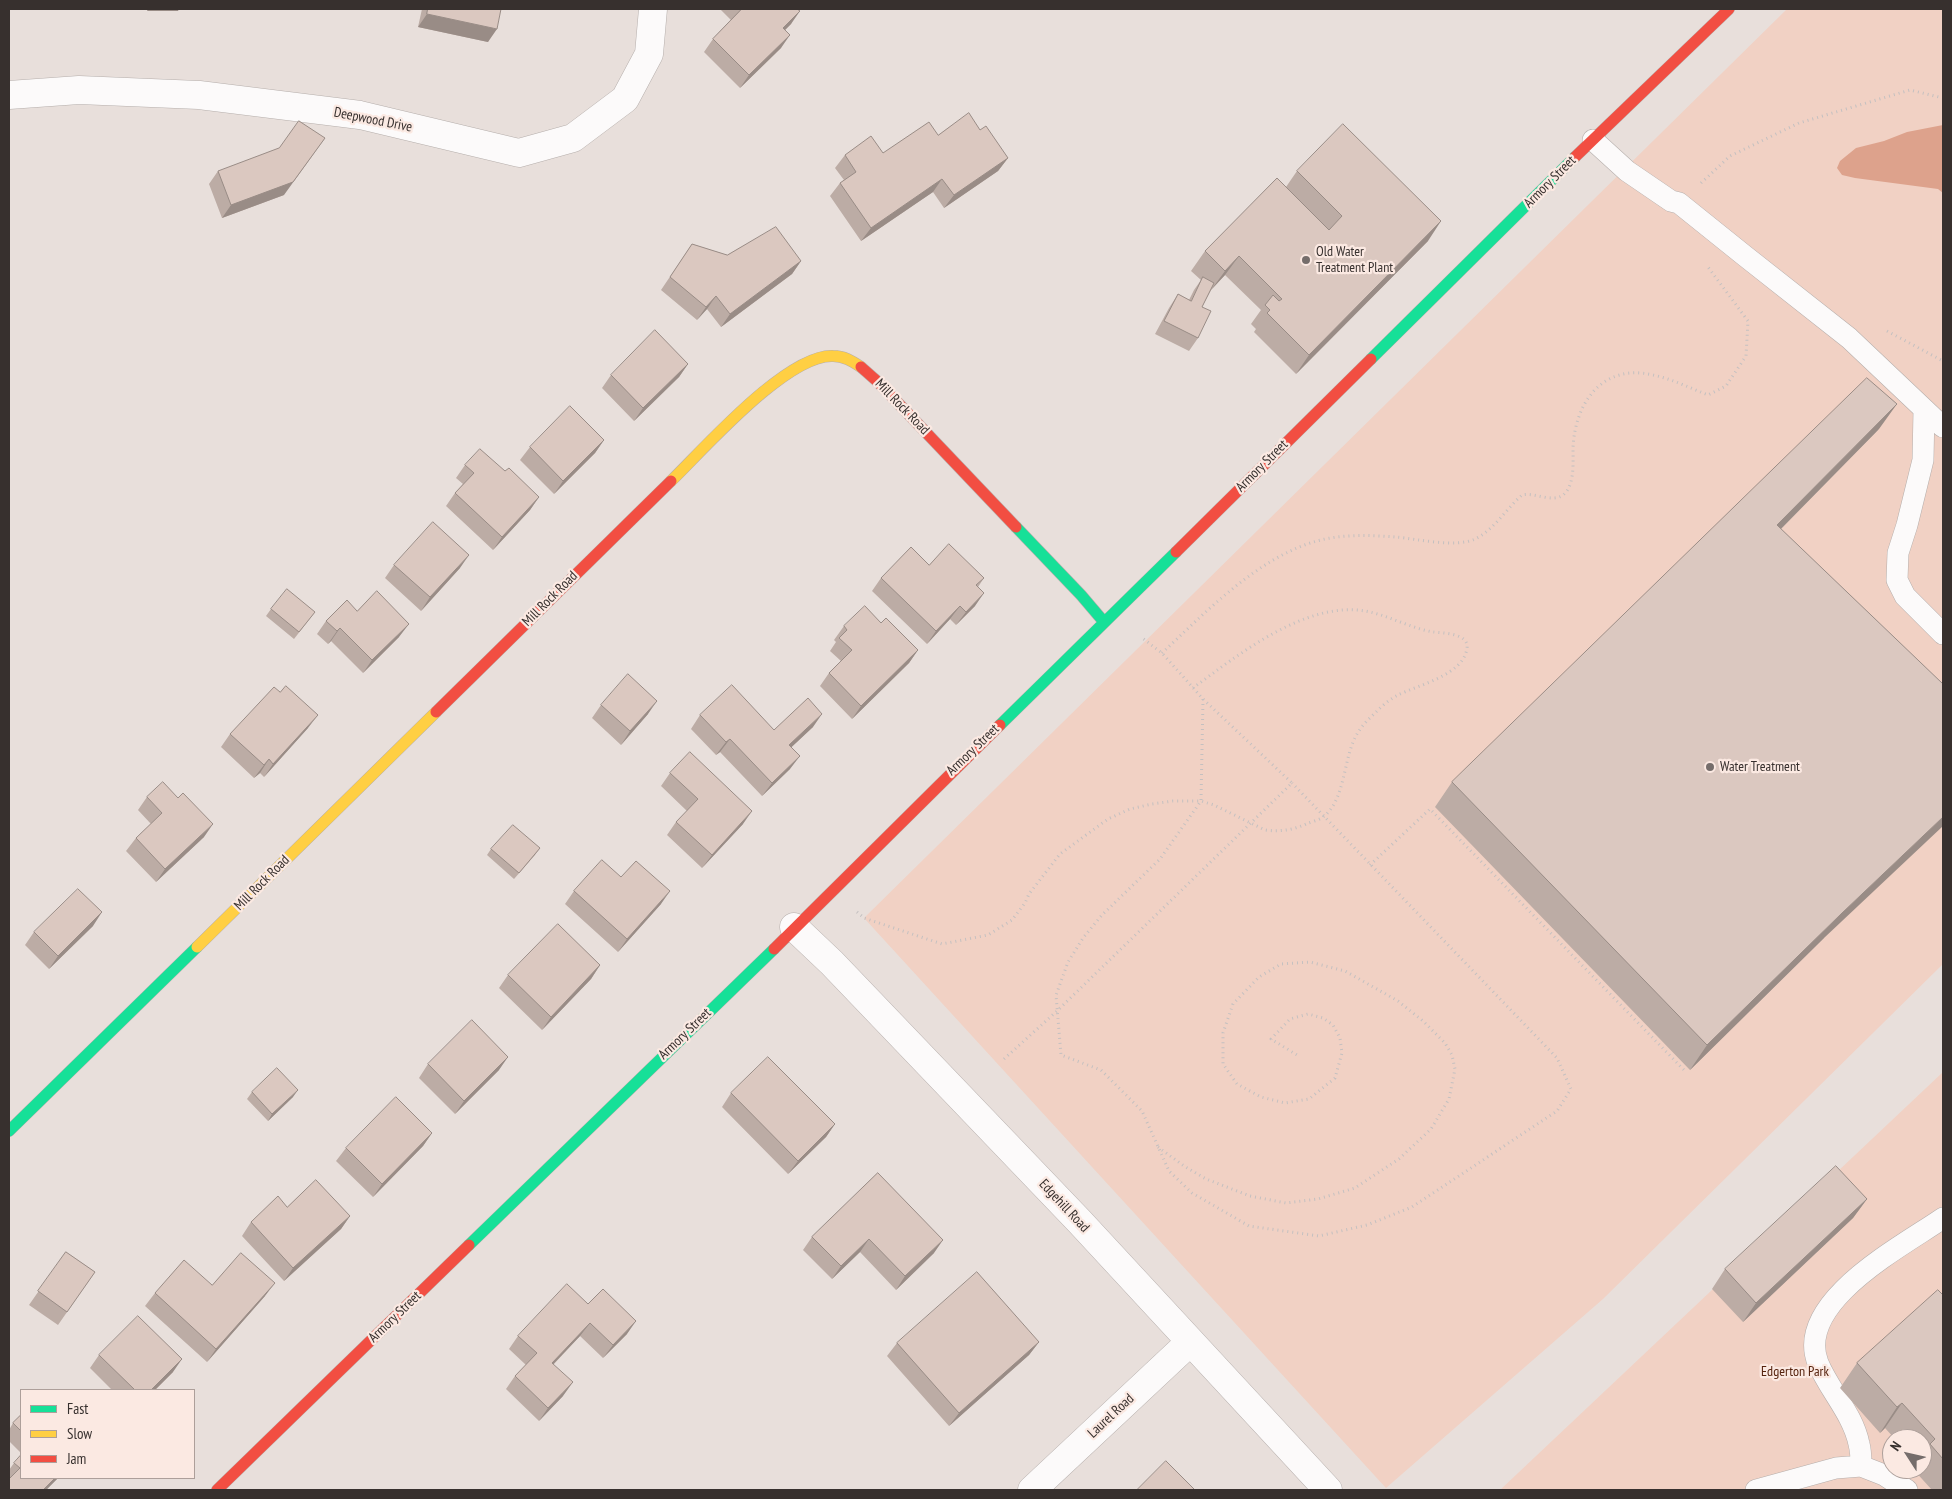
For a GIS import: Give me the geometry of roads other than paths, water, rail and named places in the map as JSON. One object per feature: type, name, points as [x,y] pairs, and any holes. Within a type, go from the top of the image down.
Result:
[{"type":"main road","name":"Armory Street","points":[[217,1490],[794,927],[1593,140],[1729,9]]},
{"type":"main road","name":"Mill Rock Road","points":[[9,1131],[742,411],[773,383],[796,368],[824,357],[843,356],[864,370],[905,409],[1081,595],[1104,622]]},
{"type":"street","name":"Deepwood Drive","points":[[9,95],[79,90],[199,95],[360,115],[519,152],[573,138],[625,99],[649,54],[654,9]]},
{"type":"street","name":"Edgehill Road","points":[[794,927],[832,963],[1004,1143],[1328,1490]]},
{"type":"street","name":"Laurel Road","points":[[1032,1490],[1190,1342]]},
{"type":"lane","points":[[1593,140],[1627,171],[1671,201],[1679,203],[1850,338],[1943,427]]},
{"type":"lane","points":[[1924,410],[1923,460],[1898,554],[1897,580],[1905,596],[1943,634]]},
{"type":"lane","points":[[1861,1466],[1859,1442],[1849,1418],[1831,1390],[1818,1362],[1814,1349],[1815,1331],[1821,1317],[1849,1284],[1943,1218]]},
{"type":"lane","points":[[1756,1490],[1836,1468],[1861,1466],[1884,1475],[1907,1490]]},
{"type":"place","name":"Old Water Treatment Plant","points":[[1306,260]]},
{"type":"place","name":"Water Treatment","points":[[1710,767]]},
{"type":"park label","name":"Edgerton Park","points":[[1795,1372]]}]
